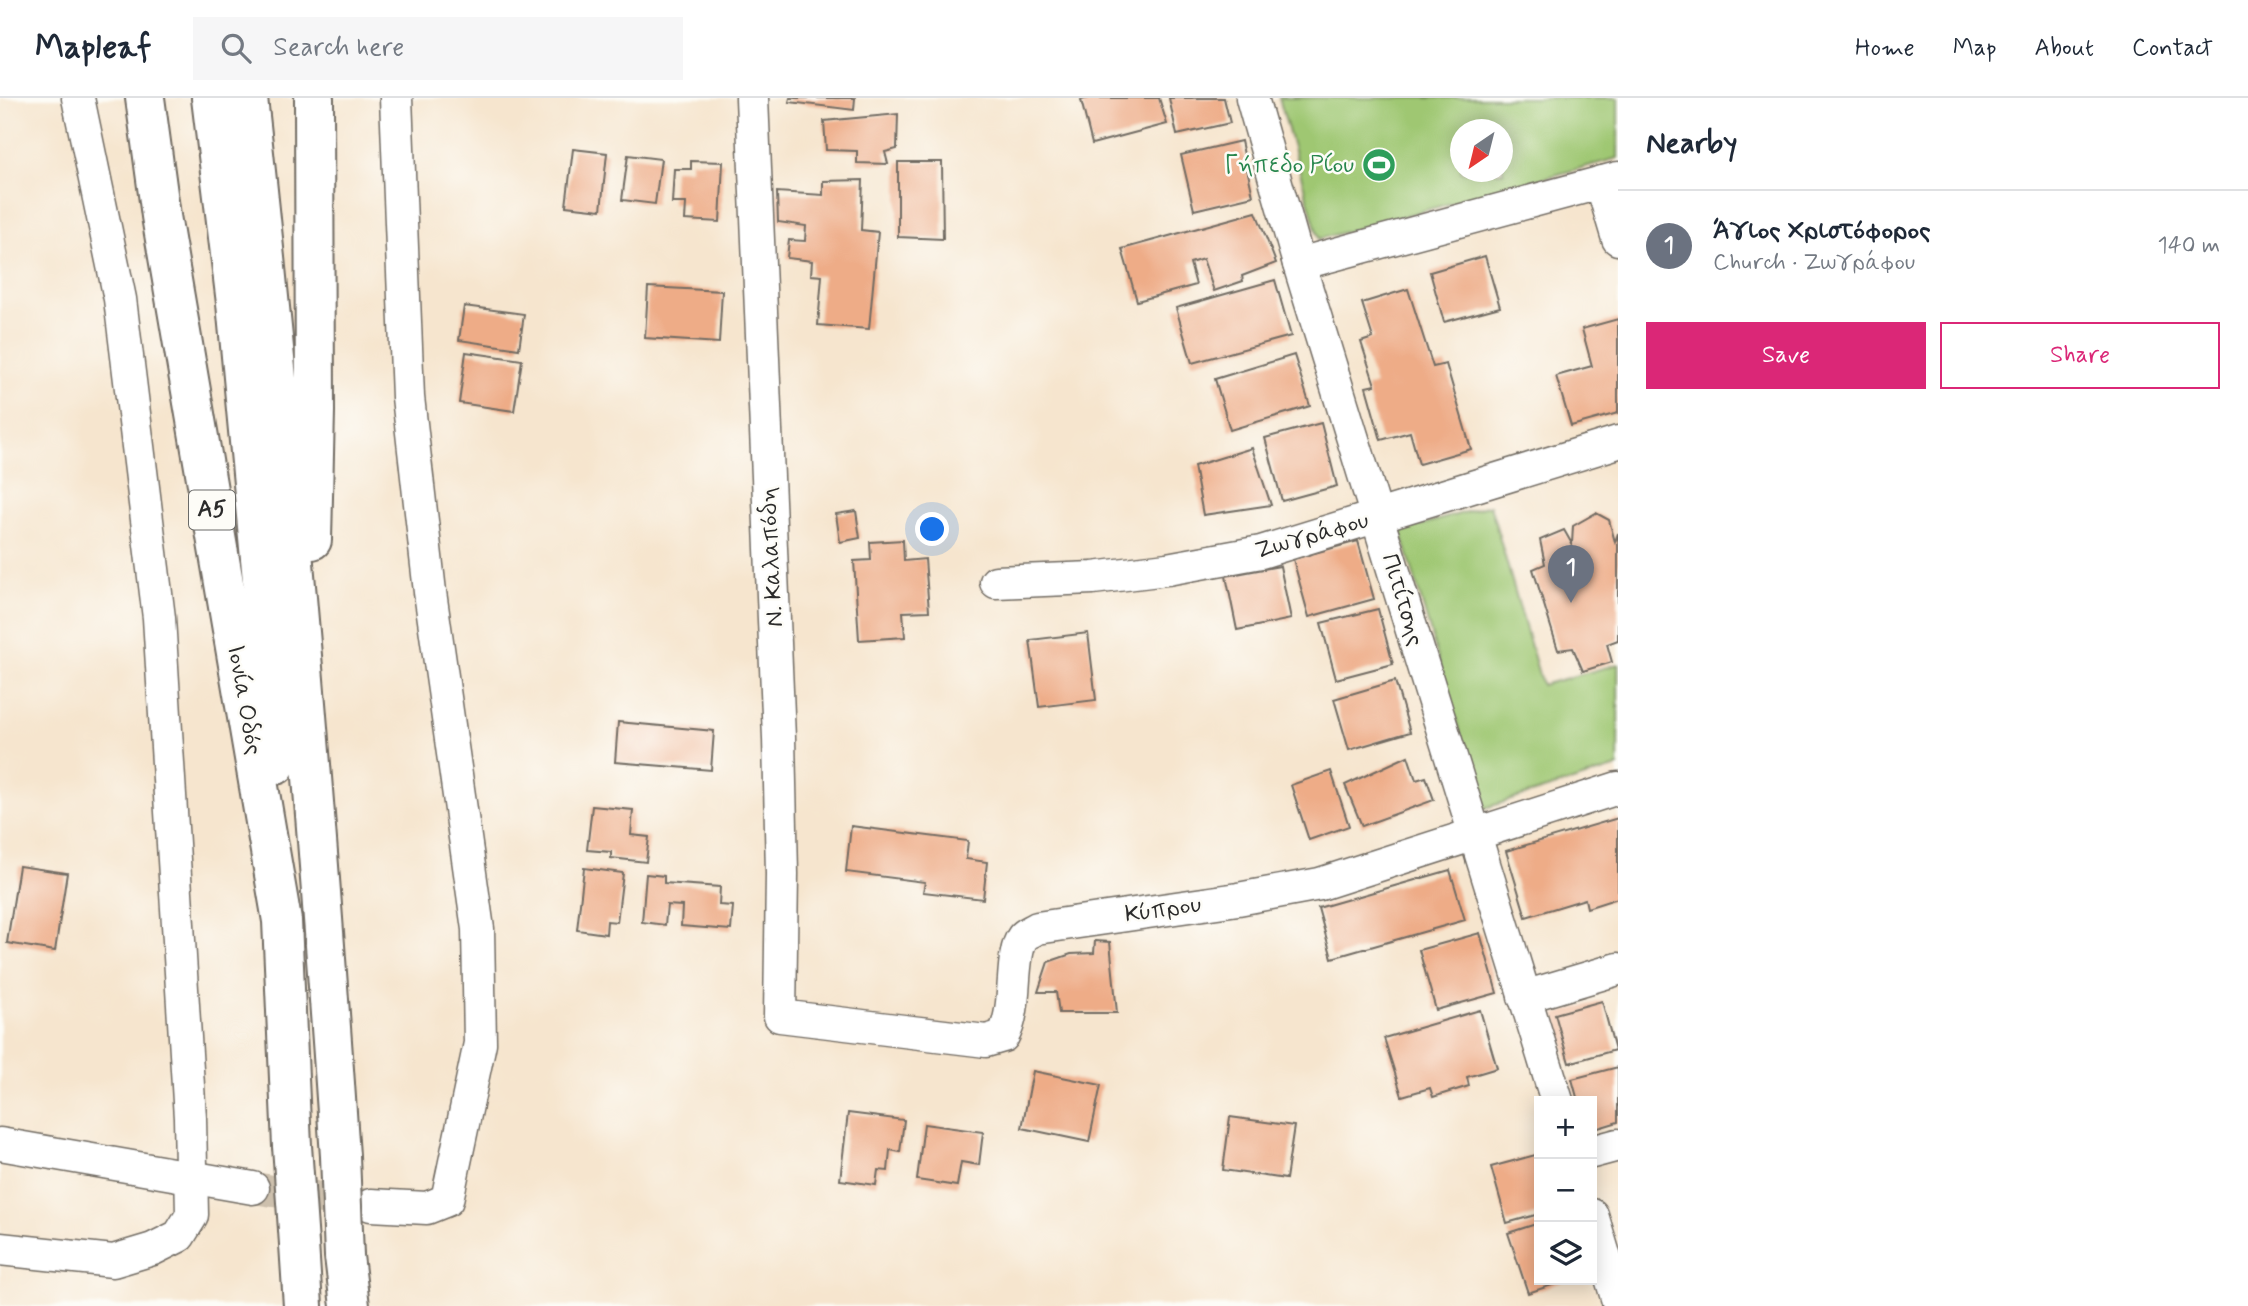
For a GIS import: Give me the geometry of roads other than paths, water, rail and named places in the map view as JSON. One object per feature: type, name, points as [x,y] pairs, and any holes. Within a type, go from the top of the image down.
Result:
[{"type":"highway","points":[[129,98],[161,216]]},
{"type":"highway","name":"Ιονία Οδός","points":[[145,98],[161,216],[282,921],[292,1146],[303,1306]]},
{"type":"highway","points":[[211,98],[236,303],[274,707],[282,921]]},
{"type":"highway","points":[[248,98],[267,272],[308,729],[340,1156],[344,1256],[351,1306]]},
{"type":"highway","points":[[308,729],[315,411],[314,98]]},
{"type":"street","points":[[0,1249],[114,1261],[153,1249],[179,1236],[192,1215],[159,618],[120,299],[78,98]]},
{"type":"street","points":[[371,1205],[427,1208],[447,1200],[480,1043],[478,929],[430,592],[408,397],[396,98]]},
{"type":"street","name":"Ν. Καλαπόδη","points":[[752,98],[754,210],[778,713],[782,874],[780,1016]]},
{"type":"street","name":"Πιτίτσης","points":[[1252,98],[1299,264],[1472,833],[1555,1096]]},
{"type":"street","points":[[1299,264],[1610,180],[1618,239]]},
{"type":"street","name":"Ζωγράφου","points":[[996,582],[1093,578],[1167,569],[1261,552],[1618,442]]},
{"type":"street","name":"Κύπρου","points":[[780,1016],[986,1041],[1003,1036],[1012,1020],[1018,949],[1024,936],[1037,928],[1296,889],[1336,879],[1618,788]]},
{"type":"street","points":[[1524,997],[1618,970]]},
{"type":"street","points":[[0,1143],[253,1188]]},
{"type":"street","points":[[1597,1151],[1618,1145]]},
{"type":"street","points":[[1595,1222],[1612,1258],[1618,1301]]},
{"type":"tunnel","points":[[253,1188],[363,1204]]},
{"type":"place","name":"Γήπεδο Ρίου","points":[[1379,165]]},
{"type":"place","name":"Άγιος Χριστόφορος","points":[[1571,603]]}]
